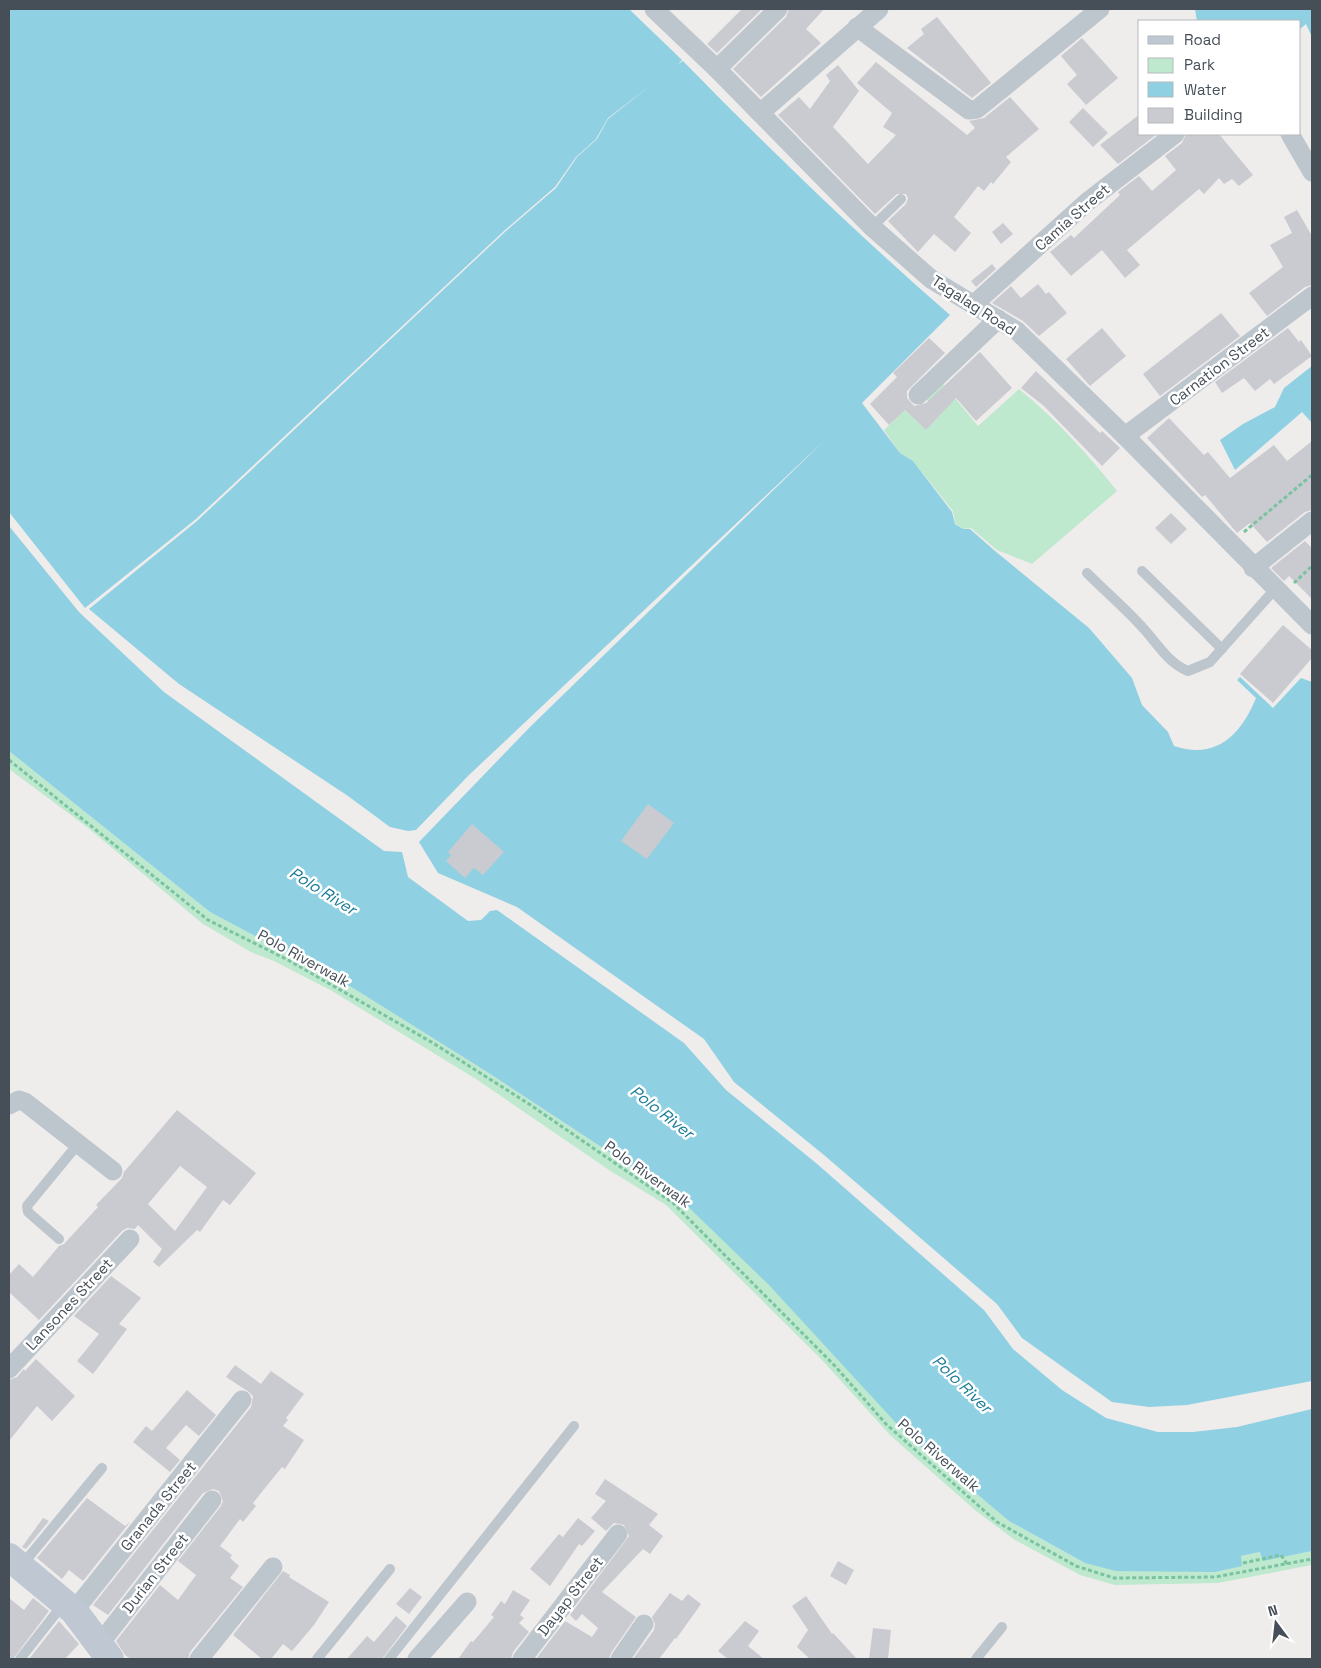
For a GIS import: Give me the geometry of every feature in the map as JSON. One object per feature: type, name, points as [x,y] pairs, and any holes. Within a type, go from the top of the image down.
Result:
[{"type":"main road","points":[[15,1562],[69,1607],[104,1653]]},
{"type":"street","name":"Tagalag Road","points":[[654,9],[717,69],[872,227],[932,279],[1017,331],[1125,436],[1253,568],[1312,625]]},
{"type":"street","points":[[717,69],[778,9]]},
{"type":"street","points":[[760,113],[879,9]]},
{"type":"street","points":[[857,27],[969,110],[977,109],[1100,9]]},
{"type":"street","name":"Camia Street","points":[[973,305],[1087,202],[1174,135]]},
{"type":"street","points":[[1291,135],[1312,172]]},
{"type":"street","name":"Carnation Street","points":[[1125,436],[1312,296]]},
{"type":"street","points":[[918,395],[998,319]]},
{"type":"street","points":[[1253,568],[1312,521]]},
{"type":"street","points":[[9,1106],[19,1100],[25,1102],[113,1171]]},
{"type":"street","name":"Lansones Street","points":[[9,1369],[130,1239]]},
{"type":"street","name":"Granada Street","points":[[69,1607],[242,1400]]},
{"type":"street","name":"Durian Street","points":[[104,1653],[212,1500]]},
{"type":"street","name":"Dayap Street","points":[[522,1659],[618,1534]]},
{"type":"street","points":[[200,1659],[272,1568]]},
{"type":"street","points":[[417,1659],[467,1602]]},
{"type":"street","points":[[620,1659],[644,1624]]},
{"type":"lane","points":[[872,227],[900,199]]},
{"type":"lane","points":[[1142,572],[1222,649]]},
{"type":"lane","points":[[1087,574],[1142,627],[1179,667],[1188,670],[1210,662],[1275,589]]},
{"type":"lane","points":[[59,1239],[28,1212],[27,1206],[78,1144]]},
{"type":"lane","points":[[389,1659],[574,1426]]},
{"type":"lane","points":[[15,1562],[102,1468]]},
{"type":"lane","points":[[317,1659],[390,1569]]},
{"type":"lane","points":[[20,1659],[69,1607]]},
{"type":"lane","points":[[976,1659],[1002,1627]]},
{"type":"path","points":[[1230,544],[1312,475]]},
{"type":"path","name":"Polo Riverwalk","points":[[9,760],[208,920],[288,960],[433,1043],[528,1104],[673,1203],[835,1366],[886,1424],[997,1522],[1076,1566],[1114,1578],[1215,1577],[1312,1559]]},
{"type":"path","points":[[1243,1563],[1281,1554],[1287,1564]]},
{"type":"green space","points":[[940,380],[978,426],[1019,389],[1071,437],[1117,491],[1032,564],[997,550],[971,528],[963,529],[955,523],[953,511],[913,461],[900,453],[884,430],[905,410],[926,430],[941,414],[924,397]]},
{"type":"green space","points":[[9,751],[210,912],[353,988],[487,1072],[679,1198],[804,1313],[908,1436],[1009,1521],[1085,1563],[1241,1556],[1261,1552],[1286,1556],[1312,1551],[1312,1565],[1218,1583],[1115,1585],[1080,1575],[1015,1540],[976,1511],[891,1436],[821,1359],[666,1205],[609,1170],[476,1079],[332,991],[274,961],[251,952],[203,924],[87,827],[9,769]]},
{"type":"water","points":[[9,9],[629,9],[682,60],[678,64],[683,61],[814,191],[950,315],[862,403],[900,453],[913,461],[952,512],[955,524],[963,529],[970,529],[1089,628],[1132,678],[1142,705],[1168,732],[1174,746],[1202,750],[1214,747],[1235,733],[1243,723],[1256,698],[1237,680],[1240,677],[1273,708],[1301,678],[1312,682],[1312,1381],[1187,1405],[1149,1407],[1112,1402],[1022,1338],[997,1304],[824,1155],[734,1082],[704,1039],[517,907],[438,873],[419,842],[530,727],[827,438],[469,775],[416,830],[408,831],[390,827],[348,796],[179,684],[89,609],[197,521],[506,231],[556,188],[577,157],[597,139],[608,119],[655,82],[608,118],[596,139],[576,157],[555,187],[505,230],[196,519],[85,608],[9,512]]},
{"type":"water","points":[[1195,9],[1312,9],[1312,37],[1306,24],[1301,28],[1301,20],[1197,20]]},
{"type":"water","points":[[1312,366],[1312,423],[1302,412],[1235,470],[1220,440],[1243,424],[1275,407],[1284,388]]},
{"type":"water","name":"Polo River","points":[[9,526],[79,612],[164,692],[384,851],[402,852],[408,877],[468,921],[481,920],[490,911],[497,910],[684,1043],[726,1090],[816,1163],[984,1310],[1013,1349],[1062,1390],[1106,1418],[1158,1432],[1193,1432],[1237,1427],[1312,1409],[1312,1551],[1263,1561],[1260,1552],[1241,1556],[1242,1566],[1215,1572],[1116,1571],[1085,1563],[1009,1521],[908,1436],[769,1285],[679,1198],[487,1072],[353,988],[210,912],[9,751]]},
{"type":"building","points":[[742,9],[762,9],[717,53],[707,44]]},
{"type":"building","points":[[789,9],[824,9],[806,29],[821,43],[761,97],[733,69],[786,17]]},
{"type":"building","points":[[937,17],[991,83],[972,98],[907,48],[924,34],[921,29]]},
{"type":"building","points":[[1082,38],[1118,78],[1086,105],[1067,84],[1077,75],[1061,56]]},
{"type":"building","points":[[876,62],[967,135],[975,128],[969,121],[984,118],[1010,97],[1039,129],[1006,157],[1011,162],[993,184],[991,182],[984,191],[978,186],[954,217],[971,233],[955,252],[934,234],[918,252],[888,221],[906,204],[908,198],[906,194],[897,194],[875,214],[778,115],[799,97],[810,109],[830,81],[826,75],[838,65],[859,91],[833,127],[868,164],[896,135],[883,127],[892,113],[857,83]]},
{"type":"building","points":[[1083,108],[1108,133],[1093,147],[1069,122]]},
{"type":"building","points":[[1138,116],[1138,135],[1156,135],[1118,164],[1100,145]]},
{"type":"building","points":[[1186,135],[1220,135],[1253,175],[1239,186],[1232,179],[1224,184],[1219,178],[1204,194],[1199,189],[1127,250],[1140,265],[1125,278],[1102,250],[1071,276],[1050,252],[1071,235],[1074,238],[1120,195],[1118,192],[1139,176],[1152,191],[1176,170],[1165,156],[1182,143]]},
{"type":"building","points":[[1297,210],[1312,236],[1312,285],[1305,287],[1267,316],[1249,293],[1283,267],[1270,245],[1292,233],[1284,217]]},
{"type":"building","points":[[1003,223],[1013,234],[1001,244],[992,232]]},
{"type":"building","points":[[992,264],[996,269],[976,287],[971,281]]},
{"type":"building","points":[[1038,284],[1046,294],[1049,292],[1067,313],[1039,336],[1023,321],[992,303],[1011,286],[1021,298]]},
{"type":"building","points":[[1221,313],[1240,336],[1160,396],[1143,374]]},
{"type":"building","points":[[1102,328],[1126,356],[1090,386],[1066,359]]},
{"type":"building","points":[[1288,328],[1299,342],[1301,340],[1312,356],[1274,384],[1270,379],[1255,391],[1244,378],[1222,393],[1215,382]]},
{"type":"building","points":[[929,338],[945,353],[907,391],[907,398],[914,406],[926,403],[980,352],[1012,388],[976,421],[956,398],[926,430],[905,410],[889,425],[870,404],[897,377],[893,373]]},
{"type":"building","points":[[1036,371],[1100,433],[1102,431],[1120,448],[1102,466],[1044,406],[1021,388]]},
{"type":"building","points":[[1169,418],[1204,455],[1208,452],[1230,478],[1274,445],[1287,461],[1312,441],[1312,510],[1305,512],[1267,542],[1250,523],[1237,533],[1205,495],[1202,497],[1147,438]]},
{"type":"building","points":[[1171,513],[1187,529],[1171,544],[1155,528]]},
{"type":"building","points":[[1305,541],[1312,548],[1312,599],[1289,576],[1284,581],[1271,568]]},
{"type":"building","points":[[1283,625],[1312,650],[1312,658],[1273,703],[1240,674]]},
{"type":"building","points":[[648,804],[674,823],[647,859],[621,841]]},
{"type":"building","points":[[472,824],[504,852],[483,875],[474,868],[465,878],[446,861],[451,855],[448,852]]},
{"type":"building","points":[[177,1110],[256,1173],[230,1205],[223,1200],[200,1232],[197,1230],[159,1267],[153,1262],[162,1249],[138,1225],[135,1229],[127,1228],[122,1231],[39,1320],[9,1292],[9,1275],[19,1264],[33,1277],[59,1246],[64,1244],[98,1207],[96,1205],[122,1178],[124,1172]],"holes":[[[180,1166],[207,1187],[175,1231],[148,1204]]]},
{"type":"building","points":[[111,1276],[141,1298],[119,1324],[127,1329],[93,1374],[77,1361],[99,1334],[74,1316]]},
{"type":"building","points":[[36,1359],[75,1396],[52,1421],[37,1406],[9,1441],[9,1380],[17,1377],[24,1369],[25,1371]]},
{"type":"building","points":[[235,1365],[261,1384],[271,1371],[304,1394],[286,1418],[288,1420],[283,1426],[304,1440],[285,1469],[282,1467],[253,1503],[256,1506],[243,1522],[240,1519],[220,1546],[232,1555],[230,1558],[239,1566],[230,1578],[243,1587],[190,1652],[188,1659],[131,1659],[125,1655],[116,1641],[160,1585],[178,1600],[196,1575],[178,1561],[221,1506],[223,1501],[219,1491],[213,1489],[203,1493],[108,1615],[93,1605],[251,1407],[253,1396],[226,1377]]},
{"type":"building","points":[[187,1390],[216,1415],[199,1436],[186,1425],[166,1448],[180,1460],[170,1472],[133,1442],[146,1426],[152,1431]]},
{"type":"building","points":[[605,1479],[658,1514],[649,1525],[663,1536],[650,1554],[643,1549],[602,1592],[636,1617],[611,1653],[609,1659],[536,1659],[565,1621],[592,1637],[598,1628],[582,1614],[576,1621],[570,1615],[629,1536],[624,1525],[614,1523],[606,1531],[591,1518],[606,1501],[595,1494]]},
{"type":"building","points":[[87,1498],[125,1526],[130,1522],[83,1581],[69,1570],[62,1579],[37,1558]]},
{"type":"building","points":[[43,1518],[49,1521],[26,1549],[22,1547]]},
{"type":"building","points":[[578,1518],[595,1531],[582,1546],[579,1544],[550,1586],[530,1569],[559,1534],[563,1537]]},
{"type":"building","points":[[838,1561],[854,1570],[846,1585],[830,1576]]},
{"type":"building","points":[[283,1571],[290,1575],[289,1577],[329,1602],[314,1625],[292,1651],[283,1644],[271,1659],[262,1659],[233,1635]]},
{"type":"building","points":[[410,1588],[422,1597],[409,1614],[396,1604]]},
{"type":"building","points":[[513,1590],[530,1600],[520,1615],[524,1618],[519,1623],[529,1632],[513,1652],[511,1659],[458,1659],[471,1641],[473,1642],[494,1617],[491,1615],[501,1601],[505,1604]]},
{"type":"building","points":[[670,1593],[682,1601],[688,1594],[701,1604],[659,1659],[633,1659],[654,1630],[655,1624],[652,1617]]},
{"type":"building","points":[[806,1596],[832,1634],[857,1659],[810,1659],[797,1647],[808,1630],[792,1606]]},
{"type":"building","points":[[9,1598],[24,1610],[33,1598],[49,1611],[13,1659],[9,1659]]},
{"type":"building","points":[[396,1616],[407,1626],[382,1659],[347,1659],[367,1636],[374,1642]]},
{"type":"building","points":[[59,1621],[79,1644],[65,1659],[29,1659]]},
{"type":"building","points":[[745,1621],[759,1631],[748,1646],[764,1659],[728,1659],[718,1651]]},
{"type":"building","points":[[873,1628],[891,1630],[888,1659],[869,1659]]}]
